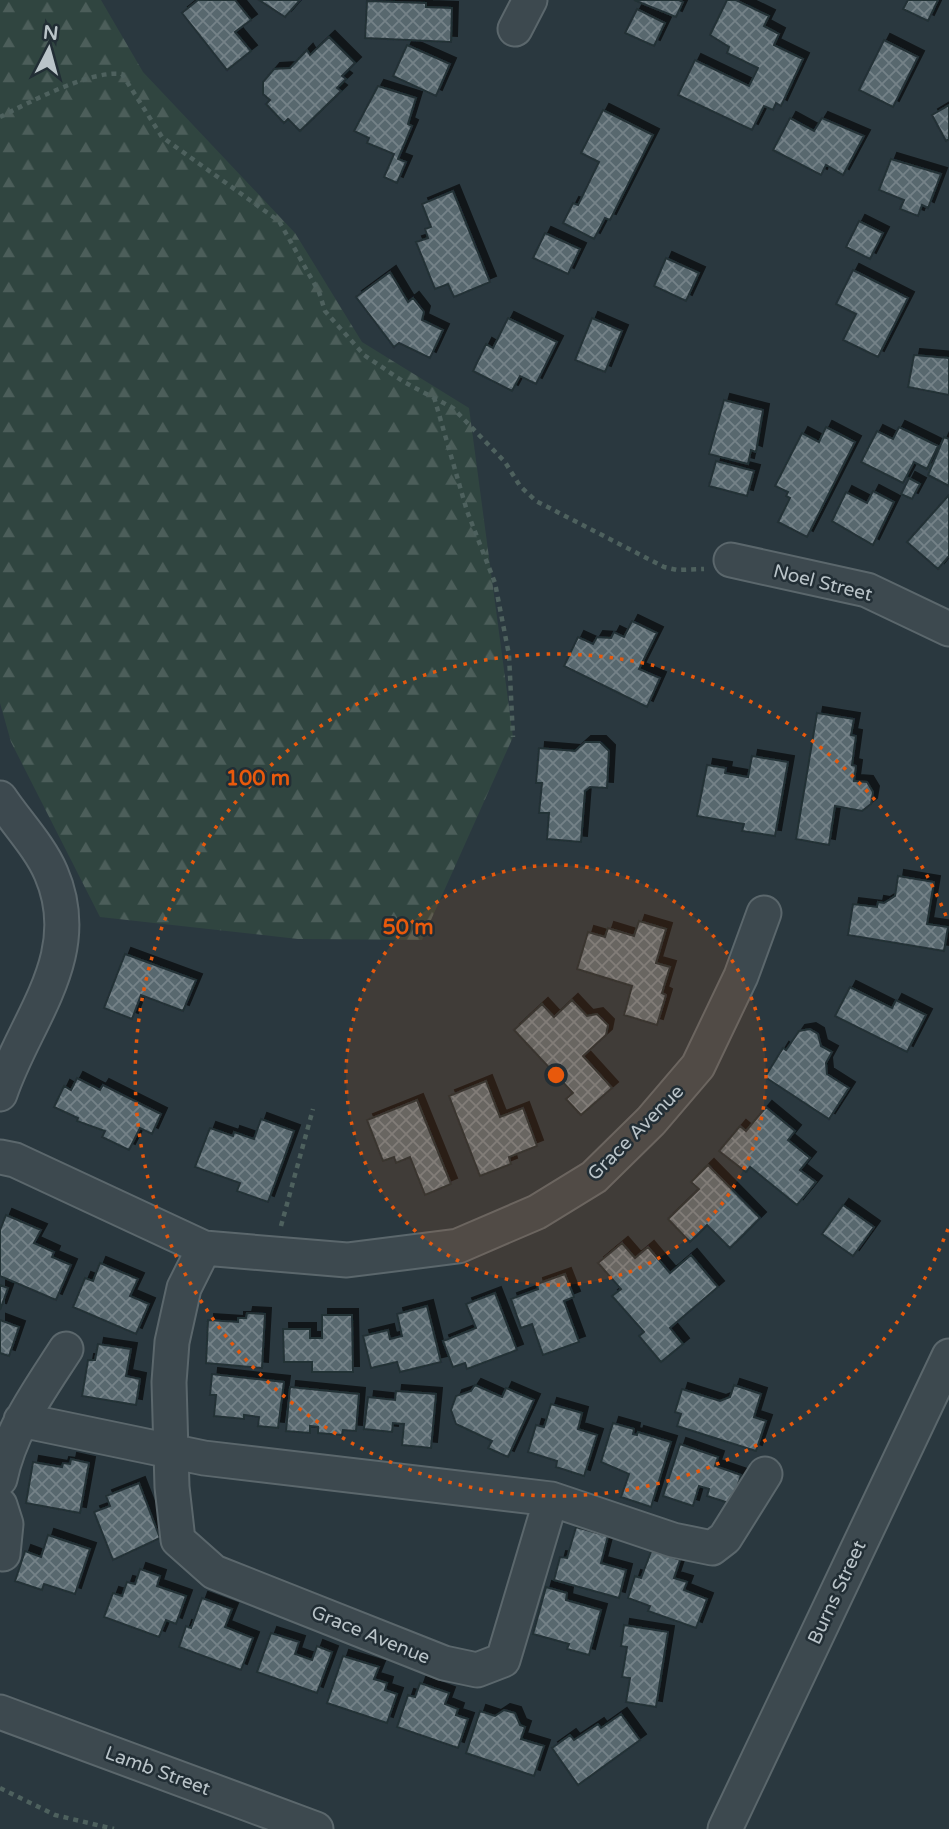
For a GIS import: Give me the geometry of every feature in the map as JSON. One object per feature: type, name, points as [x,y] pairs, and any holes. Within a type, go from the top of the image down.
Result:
[{"type":"street","points":[[515,29],[530,0]]},
{"type":"street","name":"Noel Street","points":[[731,561],[867,590],[949,629]]},
{"type":"street","points":[[0,798],[51,873],[60,908],[63,940],[57,971],[13,1056],[0,1094]]},
{"type":"street","name":"Grace Avenue","points":[[0,1157],[15,1160],[204,1248],[347,1260],[458,1246],[537,1212],[594,1177],[651,1121],[698,1066],[741,976],[764,913]]},
{"type":"street","name":"Grace Avenue","points":[[204,1248],[184,1288],[172,1342],[169,1382],[172,1487],[178,1540],[214,1572],[443,1663],[477,1670],[503,1660],[551,1499]]},
{"type":"street","points":[[0,1479],[5,1453],[21,1420],[66,1349]]},
{"type":"street","name":"Burns Street","points":[[725,1829],[949,1356]]},
{"type":"street","points":[[21,1420],[171,1449],[204,1458],[551,1499],[673,1540],[712,1548],[725,1538],[765,1474]]},
{"type":"street","points":[[0,1505],[6,1524],[3,1554]]},
{"type":"street","name":"Lamb Street","points":[[0,1712],[317,1829]]},
{"type":"path","points":[[0,117],[52,91],[95,78],[122,74],[162,136],[279,221],[319,292],[325,311],[365,355],[404,382],[453,408],[505,461],[520,486],[536,501],[664,568],[698,570],[731,561]]},
{"type":"path","points":[[434,396],[467,511],[495,583],[509,656],[513,737]]},
{"type":"path","points":[[273,1254],[313,1109]]},
{"type":"path","points":[[0,1788],[55,1815],[114,1829]]},
{"type":"green space","points":[[0,0],[101,0],[143,72],[295,233],[362,342],[469,408],[513,737],[422,940],[298,939],[100,917],[11,742],[0,703]]},
{"type":"building","points":[[198,0],[235,0],[251,20],[235,32],[251,51],[227,70],[182,13]]},
{"type":"building","points":[[259,0],[300,0],[285,17]]},
{"type":"building","points":[[634,0],[679,0],[683,2],[676,17]]},
{"type":"building","points":[[727,0],[736,0],[769,16],[764,26],[779,34],[774,45],[803,59],[781,106],[776,103],[773,110],[764,106],[752,130],[678,95],[695,60],[749,86],[758,68],[727,53],[729,47],[710,35]]},
{"type":"building","points":[[908,0],[938,0],[928,21],[903,9]]},
{"type":"building","points":[[367,1],[426,3],[426,7],[452,8],[451,42],[365,38]]},
{"type":"building","points":[[637,9],[665,23],[654,46],[625,33]]},
{"type":"building","points":[[329,37],[355,63],[342,76],[346,79],[337,88],[341,91],[300,131],[288,119],[284,123],[266,104],[270,100],[263,94],[263,82],[274,69],[290,68],[307,50],[310,55]]},
{"type":"building","points":[[884,40],[918,57],[893,107],[859,90]]},
{"type":"building","points":[[407,45],[450,64],[436,96],[393,76]]},
{"type":"building","points":[[378,86],[416,98],[408,124],[412,126],[398,159],[406,162],[397,183],[384,177],[394,154],[367,143],[369,138],[354,131]]},
{"type":"building","points":[[949,105],[949,139],[946,141],[932,115]]},
{"type":"building","points":[[603,110],[653,135],[610,220],[605,218],[594,239],[563,223],[573,203],[578,205],[599,162],[581,153]]},
{"type":"building","points":[[790,118],[814,131],[822,118],[864,136],[843,175],[826,165],[821,175],[773,150]]},
{"type":"building","points":[[891,159],[941,174],[928,208],[922,205],[918,216],[900,209],[904,200],[879,190]]},
{"type":"building","points":[[453,191],[490,282],[454,297],[448,284],[435,289],[416,242],[428,238],[425,229],[431,227],[422,204]]},
{"type":"building","points":[[859,221],[883,233],[870,259],[846,247]]},
{"type":"building","points":[[545,233],[580,249],[568,274],[533,258]]},
{"type":"building","points":[[666,258],[699,273],[686,301],[654,286]]},
{"type":"building","points":[[853,270],[908,298],[878,357],[843,340],[856,314],[836,304]]},
{"type":"building","points":[[390,272],[408,302],[413,298],[424,312],[422,320],[443,330],[430,358],[399,343],[394,347],[356,297]]},
{"type":"building","points":[[508,318],[557,342],[536,384],[520,376],[512,391],[473,371],[486,344],[493,348]]},
{"type":"building","points":[[592,318],[622,331],[605,372],[575,360]]},
{"type":"building","points":[[914,355],[949,358],[949,395],[908,387]]},
{"type":"building","points":[[724,400],[763,410],[756,452],[751,450],[748,464],[709,454]]},
{"type":"building","points":[[826,427],[855,442],[807,537],[778,522],[790,498],[786,496],[788,492],[775,486],[802,433],[819,442]]},
{"type":"building","points":[[899,427],[938,446],[927,469],[914,462],[903,483],[861,462],[877,431],[893,439]]},
{"type":"building","points":[[944,437],[949,439],[949,486],[928,475]]},
{"type":"building","points":[[716,461],[754,471],[747,496],[709,486]]},
{"type":"building","points":[[909,478],[920,484],[912,499],[901,494]]},
{"type":"building","points":[[873,491],[894,502],[873,545],[832,521],[846,492],[867,503]]},
{"type":"building","points":[[949,495],[949,556],[938,569],[907,542]]},
{"type":"building","points":[[632,621],[657,633],[639,669],[660,678],[647,707],[564,666],[578,637],[593,644],[597,637],[611,638],[614,632],[624,637]]},
{"type":"building","points":[[817,713],[854,719],[851,735],[856,736],[852,765],[856,766],[854,781],[867,782],[873,792],[871,804],[862,811],[835,806],[829,845],[796,839]]},
{"type":"building","points":[[585,742],[600,742],[609,751],[607,788],[590,787],[585,791],[581,842],[547,839],[549,813],[539,813],[542,783],[536,783],[539,748],[575,751]]},
{"type":"building","points":[[752,756],[788,762],[775,836],[742,831],[744,824],[697,816],[707,765],[726,768],[725,773],[748,777]]},
{"type":"building","points":[[898,876],[934,882],[927,924],[948,927],[944,951],[848,935],[853,904],[877,907],[878,902],[884,903],[895,896]]},
{"type":"building","points":[[639,921],[666,929],[656,963],[670,967],[662,993],[666,995],[657,1025],[624,1015],[632,986],[577,969],[588,932],[605,937],[608,928],[634,936]]},
{"type":"building","points":[[125,954],[196,980],[183,1011],[141,995],[132,1019],[104,1008]]},
{"type":"building","points":[[850,987],[892,1008],[896,1000],[926,1015],[907,1052],[835,1016]]},
{"type":"building","points":[[572,1000],[587,1016],[597,1014],[608,1025],[606,1035],[583,1056],[612,1088],[581,1115],[566,1099],[573,1093],[514,1030],[542,1004],[554,1017]]},
{"type":"building","points":[[810,1029],[818,1034],[821,1046],[832,1052],[826,1063],[827,1074],[849,1088],[829,1119],[765,1077],[783,1048],[786,1050],[799,1031]]},
{"type":"building","points":[[77,1078],[100,1090],[103,1085],[161,1114],[152,1134],[140,1128],[129,1150],[102,1137],[105,1131],[77,1121],[78,1118],[54,1107],[64,1086],[71,1090]]},
{"type":"building","points":[[486,1081],[500,1117],[523,1108],[537,1146],[509,1157],[511,1164],[480,1176],[449,1096]]},
{"type":"building","points":[[417,1100],[451,1184],[425,1195],[410,1157],[396,1163],[394,1157],[383,1161],[367,1120]]},
{"type":"building","points":[[766,1107],[795,1131],[788,1140],[810,1158],[800,1170],[816,1182],[797,1205],[750,1167],[746,1172],[719,1151],[740,1126],[746,1131]]},
{"type":"building","points":[[261,1119],[294,1131],[268,1202],[237,1191],[240,1183],[195,1167],[210,1128],[233,1136],[234,1132],[254,1139]]},
{"type":"building","points":[[708,1165],[760,1218],[730,1248],[707,1225],[690,1242],[668,1219],[699,1189],[691,1182]]},
{"type":"building","points":[[843,1205],[874,1227],[853,1256],[822,1234]]},
{"type":"building","points":[[6,1215],[41,1230],[34,1243],[54,1252],[52,1257],[71,1265],[56,1300],[0,1276],[0,1230]]},
{"type":"building","points":[[622,1243],[635,1258],[648,1247],[670,1273],[691,1255],[718,1287],[670,1328],[683,1344],[661,1362],[639,1336],[644,1332],[612,1296],[621,1289],[598,1263]]},
{"type":"building","points":[[100,1263],[138,1279],[130,1296],[149,1304],[136,1334],[73,1307],[85,1278],[93,1281]]},
{"type":"building","points":[[565,1274],[574,1297],[564,1301],[579,1342],[543,1355],[532,1324],[521,1328],[511,1299],[538,1289],[537,1284]]},
{"type":"building","points":[[0,1285],[8,1288],[0,1310]]},
{"type":"building","points":[[495,1293],[517,1350],[467,1369],[465,1363],[453,1367],[443,1341],[476,1328],[466,1304]]},
{"type":"building","points":[[427,1306],[441,1362],[400,1372],[397,1362],[371,1368],[363,1336],[388,1330],[390,1339],[402,1336],[397,1314]]},
{"type":"building","points":[[247,1313],[265,1314],[262,1368],[206,1363],[208,1320],[238,1322],[238,1318],[246,1318]]},
{"type":"building","points":[[322,1315],[352,1315],[353,1372],[312,1372],[312,1362],[284,1362],[283,1329],[310,1329],[310,1338],[322,1338]]},
{"type":"building","points":[[0,1320],[19,1327],[9,1356],[0,1353]]},
{"type":"building","points":[[98,1344],[131,1349],[126,1376],[140,1379],[136,1405],[82,1396],[88,1360],[95,1360]]},
{"type":"building","points":[[212,1374],[284,1382],[278,1428],[258,1426],[259,1417],[244,1415],[244,1419],[214,1416],[216,1395],[210,1395]]},
{"type":"building","points":[[475,1385],[502,1397],[506,1388],[534,1400],[508,1457],[488,1448],[492,1441],[456,1424],[451,1410],[456,1396],[471,1391]]},
{"type":"building","points":[[734,1385],[761,1394],[754,1417],[766,1421],[756,1451],[677,1426],[681,1414],[675,1412],[682,1389],[720,1401],[730,1397]]},
{"type":"building","points":[[290,1387],[359,1394],[356,1431],[343,1430],[342,1435],[318,1433],[318,1427],[310,1426],[310,1433],[286,1431]]},
{"type":"building","points":[[396,1391],[436,1394],[431,1448],[402,1445],[404,1424],[393,1423],[392,1432],[364,1429],[368,1397],[395,1400]]},
{"type":"building","points":[[551,1404],[582,1413],[578,1429],[597,1435],[584,1476],[556,1467],[557,1461],[528,1452],[536,1425],[544,1427]]},
{"type":"building","points":[[613,1423],[634,1429],[633,1434],[637,1435],[638,1432],[671,1442],[651,1507],[621,1497],[629,1474],[601,1462]]},
{"type":"building","points":[[680,1444],[718,1457],[715,1466],[741,1475],[732,1504],[707,1496],[709,1489],[699,1486],[693,1506],[663,1496]]},
{"type":"building","points":[[71,1459],[89,1463],[80,1513],[26,1503],[33,1462],[62,1467],[63,1463],[70,1464]]},
{"type":"building","points":[[139,1483],[160,1538],[113,1560],[94,1512],[110,1506],[106,1496]]},
{"type":"building","points":[[576,1527],[608,1536],[601,1563],[626,1570],[619,1598],[554,1580],[560,1557],[567,1558]]},
{"type":"building","points":[[48,1535],[90,1549],[75,1594],[44,1584],[42,1590],[15,1581],[25,1551],[41,1557]]},
{"type":"building","points":[[652,1549],[680,1560],[674,1578],[687,1582],[684,1590],[707,1599],[696,1628],[648,1611],[650,1606],[628,1598],[635,1576],[641,1578]]},
{"type":"building","points":[[140,1569],[160,1576],[157,1586],[186,1596],[176,1624],[166,1620],[159,1637],[104,1617],[113,1593],[122,1596],[127,1582],[135,1584]]},
{"type":"building","points":[[546,1587],[567,1593],[566,1600],[601,1610],[589,1655],[567,1649],[569,1644],[533,1634]]},
{"type":"building","points":[[202,1598],[232,1609],[225,1627],[253,1638],[241,1670],[179,1647],[186,1626],[191,1628]]},
{"type":"building","points":[[624,1625],[668,1632],[656,1707],[626,1702],[630,1678],[622,1677],[627,1647],[621,1646]]},
{"type":"building","points":[[271,1633],[299,1642],[295,1654],[312,1660],[317,1646],[332,1652],[317,1693],[257,1672]]},
{"type":"building","points":[[343,1656],[379,1667],[374,1679],[387,1683],[385,1690],[397,1694],[387,1723],[327,1703]]},
{"type":"building","points":[[420,1683],[449,1693],[445,1704],[458,1709],[456,1715],[468,1719],[458,1748],[397,1727],[408,1695],[415,1697]]},
{"type":"building","points":[[504,1710],[515,1713],[520,1725],[525,1727],[521,1739],[544,1746],[534,1776],[466,1753],[480,1711],[495,1716]]},
{"type":"building","points":[[621,1714],[640,1740],[578,1785],[552,1748],[570,1735],[574,1740],[598,1724],[601,1728]]}]
